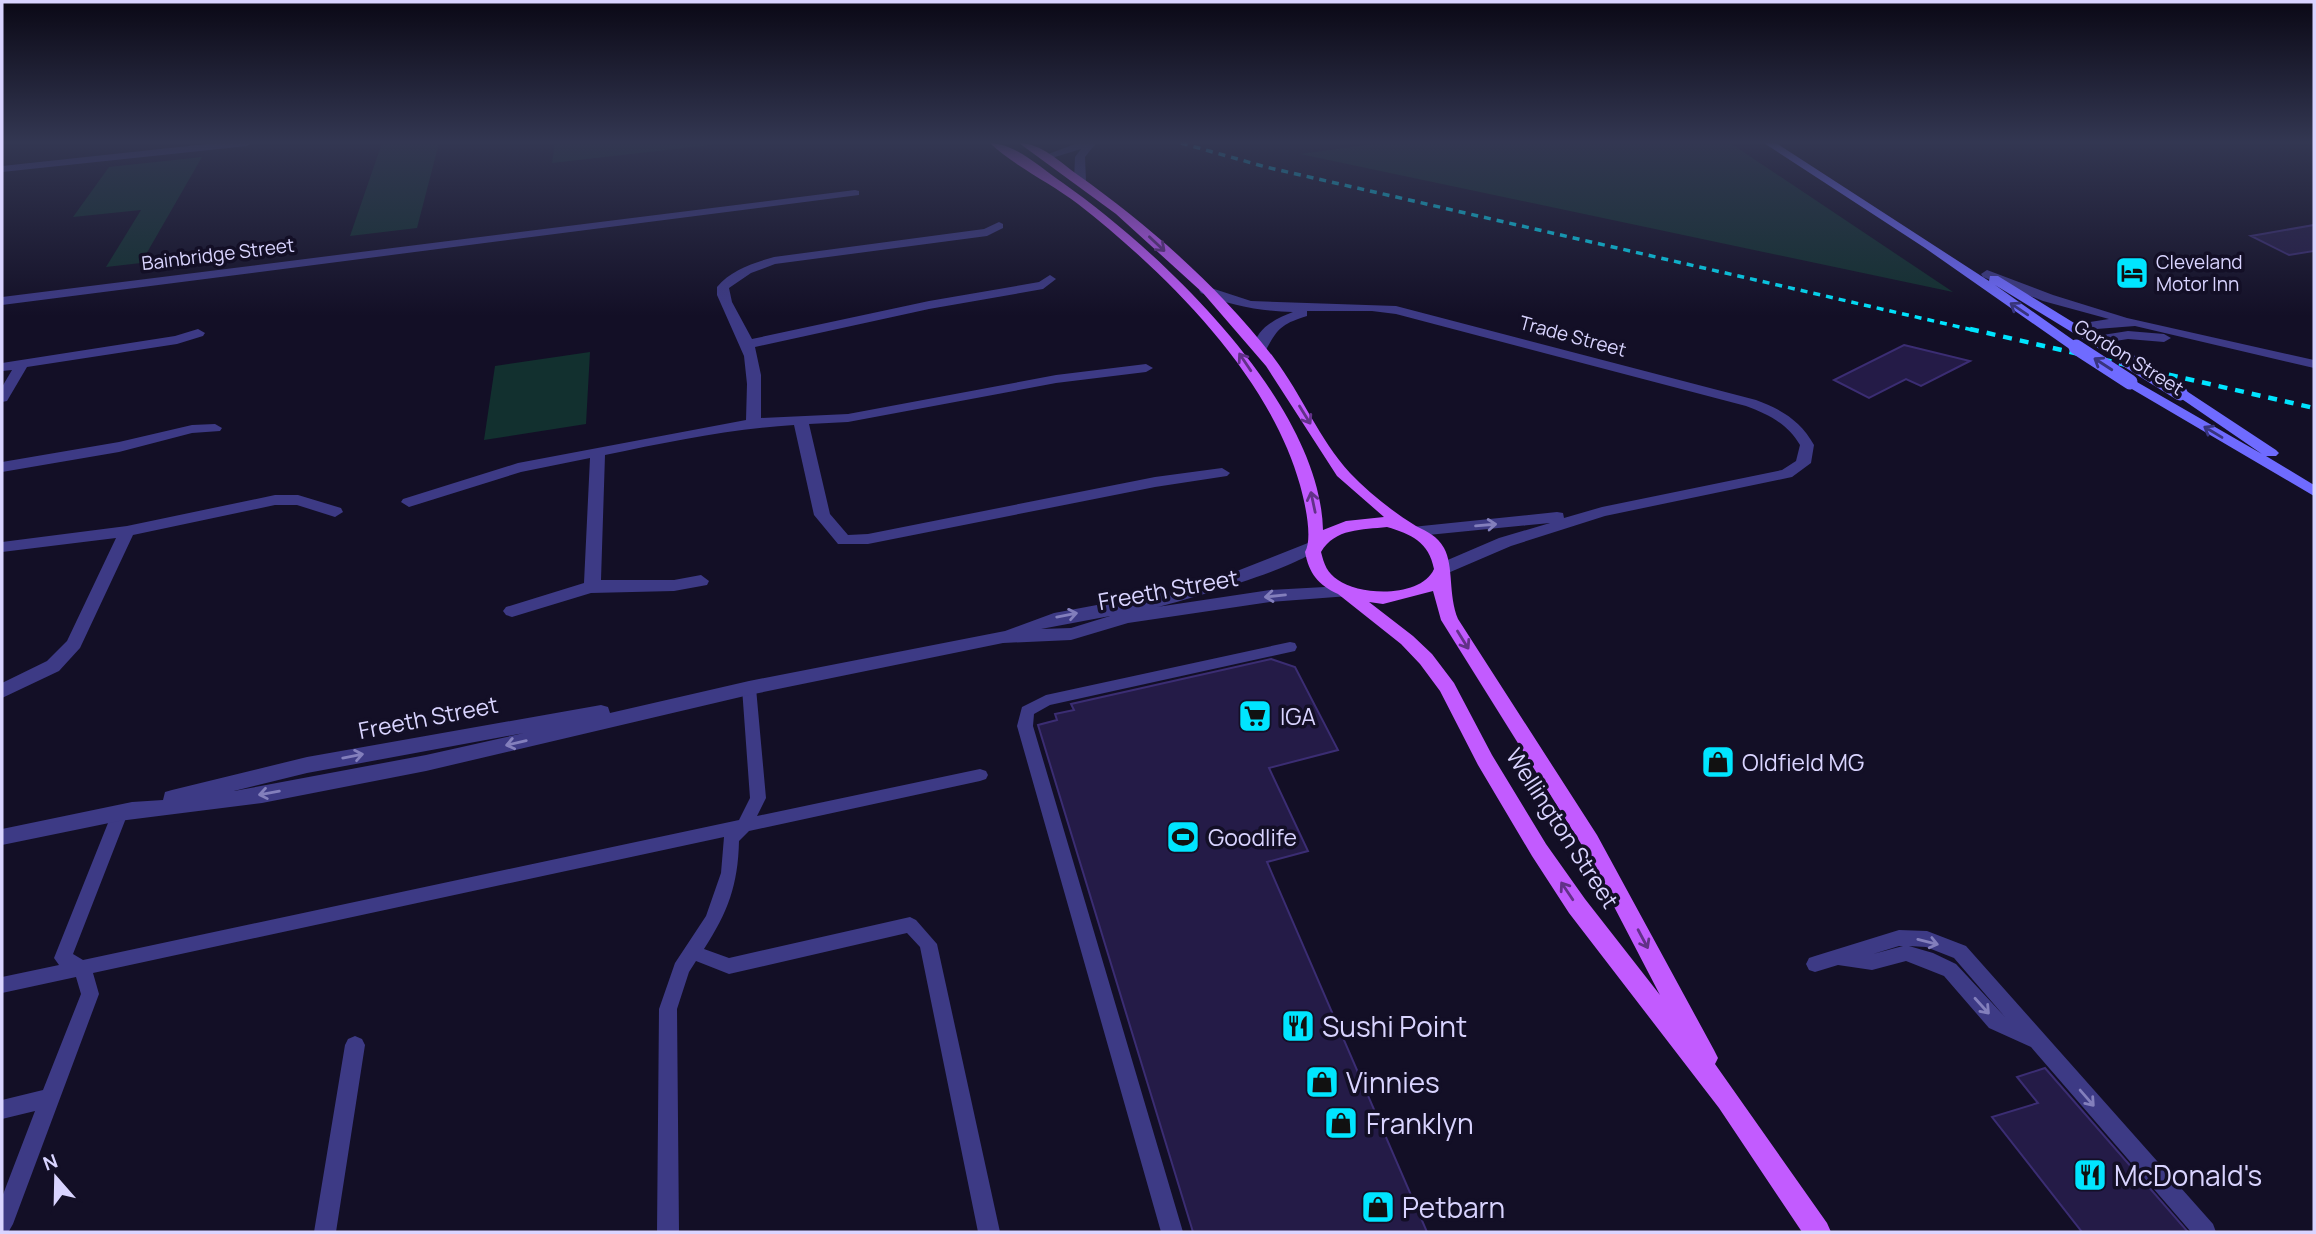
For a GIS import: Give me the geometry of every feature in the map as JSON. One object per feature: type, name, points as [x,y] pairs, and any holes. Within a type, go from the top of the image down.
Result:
[{"type":"main road","points":[[1078,201],[1160,269],[1229,340],[1278,418],[1301,465],[1315,502],[1312,561],[1317,572],[1344,593],[1376,598],[1408,595],[1441,573],[1438,550],[1366,497],[1341,472],[1260,349],[1153,240],[1104,201]]},
{"type":"main road","points":[[1314,544],[1333,530],[1359,523],[1387,522],[1413,529]]},
{"type":"main road","name":"Wellington Street","points":[[1441,573],[1444,606],[1450,620],[1590,841],[1728,1100]]},
{"type":"main road","name":"Wellington Street","points":[[1344,593],[1407,640],[1426,659],[1447,688],[1485,760],[1562,884],[1728,1100],[1818,1232]]},
{"type":"street","name":"Bainbridge Street","points":[[2,301],[802,201]]},
{"type":"street","name":"Gordon Street","points":[[1859,201],[2130,382],[2314,491]]},
{"type":"street","points":[[754,423],[755,392],[748,344],[722,296],[723,287],[750,268],[774,261],[987,232],[999,226]]},
{"type":"street","name":"Gordon Street","points":[[1929,245],[1987,274],[2096,340],[2314,484]]},
{"type":"street","points":[[1987,274],[2048,298],[2237,348],[2314,364]]},
{"type":"street","points":[[748,344],[854,319],[1043,285],[1050,279]]},
{"type":"street","name":"Trade Street","points":[[1205,290],[1251,307],[1367,306],[1396,310],[1751,403],[1780,415],[1805,440],[1807,454],[1803,463],[1787,474],[1602,512]]},
{"type":"street","name":"Trade Street","points":[[1260,349],[1264,336],[1274,324],[1318,307]]},
{"type":"street","points":[[2062,338],[2076,328],[2114,322],[2151,325]]},
{"type":"street","points":[[2,367],[177,340],[198,333]]},
{"type":"street","points":[[2062,338],[2096,340],[2127,335],[2155,336],[2237,348]]},
{"type":"street","points":[[2,398],[21,366]]},
{"type":"street","points":[[410,502],[518,468],[754,423],[801,422],[910,408],[1056,379],[1146,368]]},
{"type":"street","points":[[801,422],[822,515],[844,540],[868,539],[1155,482],[1222,473]]},
{"type":"street","points":[[2,467],[119,447],[192,429],[215,428]]},
{"type":"street","points":[[592,586],[598,452]]},
{"type":"street","points":[[2,547],[127,531],[275,500],[298,500],[335,512]]},
{"type":"street","points":[[1413,529],[1602,512]]},
{"type":"street","points":[[1441,573],[1505,542],[1602,512]]},
{"type":"street","points":[[2,691],[53,666],[74,643],[127,531]]},
{"type":"street","name":"Freeth Street","points":[[1003,637],[1052,618],[1122,608],[1214,587],[1314,544]]},
{"type":"street","points":[[512,611],[592,586],[682,587],[701,581]]},
{"type":"street","name":"Freeth Street","points":[[120,813],[221,801],[302,787],[474,752],[749,688],[1003,637],[1071,634],[1126,617],[1270,596],[1344,593]]},
{"type":"street","name":"Freeth Street","points":[[2,837],[120,813],[230,782],[307,765],[472,733],[749,688]]},
{"type":"street","points":[[302,787],[307,765]]},
{"type":"lane","points":[[1172,1232],[1025,726],[1027,711],[1046,700],[1290,648]]},
{"type":"lane","points":[[668,1232],[668,1009],[681,969],[714,919],[730,873],[731,839],[746,825],[758,798],[749,688]]},
{"type":"lane","points":[[2,985],[979,775]]},
{"type":"lane","points":[[2,1224],[90,994],[82,968],[63,958],[120,813]]},
{"type":"lane","points":[[692,952],[729,966],[910,925],[928,944],[989,1232]]},
{"type":"lane","points":[[1815,964],[1899,938],[1927,939],[1960,952],[2205,1232]]},
{"type":"lane","points":[[325,1232],[355,1045]]},
{"type":"lane","points":[[2,1109],[50,1098]]},
{"type":"green space","points":[[85,201],[177,201],[141,263],[106,267],[141,210],[73,217]]},
{"type":"green space","points":[[362,201],[424,201],[417,228],[350,236]]},
{"type":"green space","points":[[1520,201],[1816,201],[1953,292]]},
{"type":"green space","points":[[590,352],[586,424],[484,440],[495,366]]},
{"type":"building","points":[[2314,225],[2314,251],[2289,255],[2251,236]]},
{"type":"building","points":[[1904,345],[1970,361],[1921,386],[1906,379],[1869,398],[1834,380]]},
{"type":"building","points":[[1271,659],[1295,667],[1338,750],[1269,768],[1308,851],[1267,862],[1427,1232],[1193,1232],[1038,725],[1057,720],[1055,714],[1074,710],[1071,704]]},
{"type":"building","name":"McDonald's","points":[[2045,1068],[2188,1232],[2082,1232],[1992,1117],[2038,1103],[2017,1077]]},
{"type":"railway","points":[[1412,201],[1977,331]]},
{"type":"railway","points":[[1970,329],[2314,408]]},
{"type":"place","name":"Cleveland Motor Inn","points":[[2132,273]]},
{"type":"place","name":"IGA","points":[[1255,716]]},
{"type":"place","name":"Oldfield MG","points":[[1718,762]]},
{"type":"place","name":"Goodlife","points":[[1183,837]]},
{"type":"place","name":"Sushi Point","points":[[1298,1026]]},
{"type":"place","name":"Vinnies","points":[[1322,1082]]},
{"type":"place","name":"Franklyn","points":[[1341,1123]]},
{"type":"place","name":"McDonald's","points":[[2090,1175]]},
{"type":"place","name":"Petbarn","points":[[1378,1207]]}]
